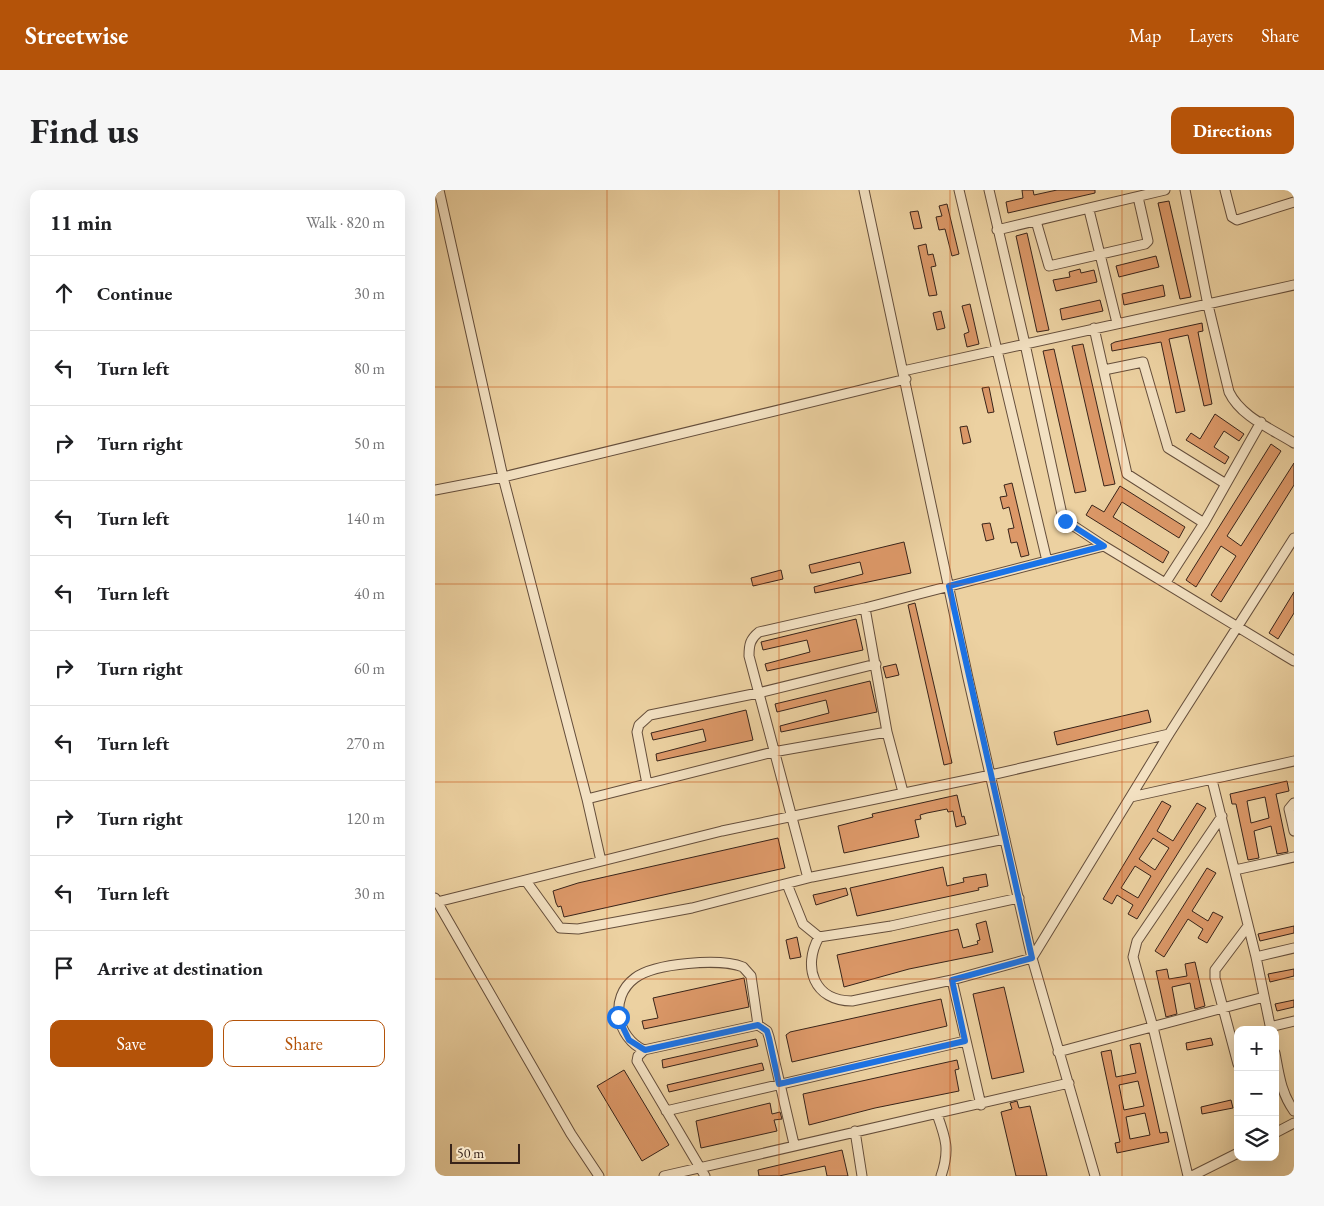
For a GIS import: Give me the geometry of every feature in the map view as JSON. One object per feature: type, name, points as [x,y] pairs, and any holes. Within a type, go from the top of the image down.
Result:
[{"type":"street","points":[[439,190],[503,477],[587,799],[601,861]]},
{"type":"street","points":[[864,190],[949,586],[1032,958],[1095,1176]]},
{"type":"street","points":[[959,190],[1047,561]]},
{"type":"street","points":[[989,190],[1063,519],[1104,546],[1294,661]]},
{"type":"street","points":[[997,230],[1089,210],[1165,190]]},
{"type":"street","points":[[1185,190],[1208,305],[1229,392],[1243,411],[1294,443]]},
{"type":"street","points":[[1225,190],[1232,217],[1237,220],[1294,202]]},
{"type":"street","points":[[1036,221],[1049,266],[1101,255],[1145,244],[1149,241],[1138,197]]},
{"type":"street","points":[[1089,210],[1117,323]]},
{"type":"street","points":[[435,490],[503,477],[904,375],[996,349],[1294,285]]},
{"type":"street","points":[[1094,328],[1127,474],[1203,523]]},
{"type":"street","points":[[1103,370],[1143,362],[1167,448],[1226,484]]},
{"type":"street","points":[[1166,582],[1203,523],[1261,422]]},
{"type":"street","points":[[819,937],[812,950],[811,965],[814,979],[823,990],[841,1001],[852,1001],[952,980],[1032,958],[1169,734],[1239,628],[1294,538]]},
{"type":"street","points":[[808,878],[749,656],[750,642],[754,636],[759,632],[865,608],[1104,546]]},
{"type":"street","points":[[865,608],[887,732],[903,792]]},
{"type":"street","points":[[647,784],[637,732],[645,719],[651,715],[759,693],[876,664]]},
{"type":"street","points":[[587,799],[773,752],[887,732]]},
{"type":"street","points":[[599,1176],[571,1134],[436,900],[526,881],[601,861],[792,816],[991,775],[1169,734]]},
{"type":"street","points":[[1131,797],[1294,761]]},
{"type":"street","points":[[1212,780],[1256,957],[1271,1026]]},
{"type":"street","points":[[1294,804],[1289,809],[1294,831]]},
{"type":"street","points":[[1221,816],[1137,941],[1133,957],[1153,1027],[1190,1176],[1234,1155]]},
{"type":"street","points":[[526,881],[554,922],[560,928],[567,930],[692,908],[808,878],[1005,839]]},
{"type":"street","points":[[1235,870],[1294,857]]},
{"type":"street","points":[[787,884],[803,924],[819,937],[891,926],[1019,898]]},
{"type":"street","points":[[1234,1049],[1215,970],[1248,926]]},
{"type":"street","points":[[1256,957],[1294,948]]},
{"type":"street","points":[[645,1050],[629,1040],[618,1017],[623,993],[634,979],[646,972],[698,963],[743,967],[751,976],[758,1025]]},
{"type":"street","points":[[952,980],[981,1105]]},
{"type":"street","points":[[1058,1052],[1223,1006],[1264,997]]},
{"type":"street","points":[[1278,1026],[1294,1021]]},
{"type":"street","points":[[702,1172],[637,1061],[638,1056],[645,1050],[758,1025],[767,1031],[794,1144]]},
{"type":"street","points":[[665,1110],[965,1041]]},
{"type":"street","points":[[1279,1071],[1283,1093],[1294,1111]]},
{"type":"street","points":[[665,1176],[702,1172],[794,1144],[981,1105],[1069,1083]]},
{"type":"street","points":[[937,1114],[947,1142],[946,1157],[941,1176]]},
{"type":"street","points":[[1279,1131],[1294,1123]]},
{"type":"street","points":[[855,1131],[861,1176]]},
{"type":"building","points":[[1022,190],[1033,190],[1034,195],[1057,190],[1095,190],[1095,193],[1008,213],[1006,202],[1023,198]]},
{"type":"building","points":[[1169,201],[1191,297],[1180,299],[1158,203]]},
{"type":"building","points":[[947,204],[959,254],[952,256],[945,229],[939,230],[936,217],[942,216],[939,206]]},
{"type":"building","points":[[918,211],[922,228],[914,229],[910,212]]},
{"type":"building","points":[[1027,233],[1049,330],[1037,332],[1016,236]]},
{"type":"building","points":[[926,244],[928,255],[933,254],[936,266],[931,267],[937,295],[929,296],[918,246]]},
{"type":"building","points":[[1156,256],[1159,267],[1119,277],[1116,266]]},
{"type":"building","points":[[1080,269],[1081,273],[1094,270],[1097,282],[1056,291],[1053,280],[1070,277],[1069,272]]},
{"type":"building","points":[[1163,285],[1165,296],[1124,305],[1122,294]]},
{"type":"building","points":[[1100,300],[1103,311],[1062,320],[1060,309]]},
{"type":"building","points":[[970,304],[979,344],[967,347],[964,334],[969,332],[962,306]]},
{"type":"building","points":[[941,311],[945,328],[937,330],[933,313]]},
{"type":"building","points":[[1202,323],[1203,331],[1198,332],[1212,404],[1204,406],[1188,335],[1169,339],[1185,411],[1176,413],[1161,342],[1112,351],[1111,344],[1115,342]]},
{"type":"building","points":[[1083,344],[1115,484],[1104,486],[1072,346]]},
{"type":"building","points":[[1054,349],[1086,491],[1075,493],[1043,351]]},
{"type":"building","points":[[989,387],[994,412],[988,413],[982,388]]},
{"type":"building","points":[[1215,414],[1244,434],[1239,441],[1224,431],[1214,447],[1229,457],[1225,464],[1186,440],[1191,433],[1200,439]]},
{"type":"building","points":[[967,426],[971,442],[963,444],[960,427]]},
{"type":"building","points":[[1271,444],[1281,451],[1227,536],[1241,546],[1294,463],[1294,485],[1221,602],[1211,595],[1236,556],[1221,546],[1196,587],[1186,580]]},
{"type":"building","points":[[1012,483],[1029,555],[1021,557],[1017,542],[1011,543],[1008,529],[1014,528],[1009,507],[1003,509],[1000,497],[1007,496],[1004,485]]},
{"type":"building","points":[[1120,486],[1185,527],[1179,538],[1122,502],[1113,517],[1169,552],[1163,563],[1086,515],[1092,505],[1104,512]]},
{"type":"building","points":[[990,523],[994,539],[986,541],[982,524]]},
{"type":"building","points":[[904,542],[911,573],[815,593],[814,587],[863,574],[860,562],[813,573],[811,573],[809,565]]},
{"type":"building","points":[[781,570],[783,579],[753,586],[751,578]]},
{"type":"building","points":[[1294,592],[1294,613],[1278,639],[1269,633]]},
{"type":"building","points":[[915,603],[952,763],[944,765],[908,605]]},
{"type":"building","points":[[856,619],[863,650],[767,671],[765,664],[810,652],[807,640],[763,650],[761,642]]},
{"type":"building","points":[[896,664],[899,675],[886,678],[883,667]]},
{"type":"building","points":[[870,681],[877,712],[781,732],[780,726],[829,713],[826,700],[777,712],[775,704]]},
{"type":"building","points":[[746,710],[753,740],[657,761],[656,754],[706,741],[703,729],[653,740],[651,733]]},
{"type":"building","points":[[1148,710],[1151,722],[1057,745],[1054,732]]},
{"type":"building","points":[[1287,781],[1289,791],[1276,794],[1288,852],[1277,854],[1271,826],[1254,831],[1259,858],[1248,860],[1236,804],[1232,804],[1230,794]],"holes":[[[1265,797],[1269,818],[1251,823],[1247,801]]]},
{"type":"building","points":[[957,795],[962,817],[964,816],[966,824],[956,827],[953,811],[948,812],[947,809],[927,813],[920,815],[921,819],[915,820],[919,837],[844,853],[838,826],[873,817],[872,814]]},
{"type":"building","points":[[1162,801],[1171,806],[1157,831],[1173,841],[1197,803],[1206,808],[1137,919],[1128,914],[1133,905],[1117,895],[1112,904],[1103,899]],"holes":[[[1153,838],[1169,848],[1155,870],[1139,859]],[[1135,866],[1151,876],[1138,898],[1121,888]]]},
{"type":"building","points":[[778,838],[785,868],[564,917],[561,906],[558,907],[556,903],[553,891],[578,883]]},
{"type":"building","points":[[943,867],[947,886],[964,882],[963,878],[986,874],[988,886],[978,888],[979,890],[857,916],[850,888]]},
{"type":"building","points":[[1207,868],[1216,873],[1192,911],[1208,921],[1213,912],[1223,917],[1207,943],[1198,938],[1203,929],[1188,919],[1164,957],[1155,951]]},
{"type":"building","points":[[846,888],[848,895],[816,905],[813,895]]},
{"type":"building","points":[[986,921],[993,952],[909,969],[844,987],[837,955],[958,929],[963,948],[978,944],[977,941],[980,940],[976,924]]},
{"type":"building","points":[[1294,926],[1294,933],[1260,941],[1258,934]]},
{"type":"building","points":[[797,937],[801,957],[790,959],[786,940]]},
{"type":"building","points":[[1195,962],[1205,1006],[1195,1009],[1190,983],[1172,987],[1177,1014],[1166,1017],[1156,971],[1167,969],[1169,979],[1187,976],[1185,964]]},
{"type":"building","points":[[1294,969],[1294,976],[1270,982],[1268,974]]},
{"type":"building","points":[[744,978],[749,1007],[644,1029],[642,1021],[658,1018],[653,998]]},
{"type":"building","points":[[1004,987],[1024,1072],[992,1079],[973,994]]},
{"type":"building","points":[[941,999],[947,1026],[792,1062],[786,1035],[790,1032]]},
{"type":"building","points":[[1294,1000],[1294,1007],[1277,1011],[1275,1004]]},
{"type":"building","points":[[1211,1038],[1213,1045],[1187,1050],[1186,1043]]},
{"type":"building","points":[[756,1039],[758,1046],[663,1068],[662,1060]]},
{"type":"building","points":[[1140,1043],[1160,1133],[1167,1132],[1169,1142],[1117,1153],[1115,1143],[1120,1142],[1101,1052],[1111,1050],[1116,1077],[1136,1073],[1130,1045]],"holes":[[[1138,1081],[1144,1106],[1124,1110],[1119,1085]],[[1145,1113],[1150,1135],[1130,1139],[1126,1117]]]},
{"type":"building","points":[[957,1060],[959,1069],[955,1070],[959,1091],[875,1108],[809,1125],[803,1094]]},
{"type":"building","points":[[762,1063],[764,1070],[669,1092],[667,1085]]},
{"type":"building","points":[[624,1070],[669,1145],[642,1161],[597,1086]]},
{"type":"building","points":[[1231,1100],[1233,1108],[1202,1114],[1201,1107]]},
{"type":"building","points":[[1017,1101],[1019,1108],[1030,1106],[1047,1176],[1016,1176],[1001,1112],[1012,1109],[1010,1103]]},
{"type":"building","points":[[770,1103],[772,1114],[780,1112],[782,1119],[774,1120],[777,1131],[701,1148],[696,1121]]},
{"type":"building","points":[[842,1150],[848,1176],[827,1176],[825,1166],[779,1176],[759,1176],[758,1170]]},
{"type":"route","points":[[618,1017],[629,1040],[634,1046],[645,1050],[705,1035],[758,1025],[763,1027],[767,1031],[769,1038],[779,1084],[828,1071],[965,1041],[952,980],[1032,958],[949,586],[1104,546],[1065,521]]}]
